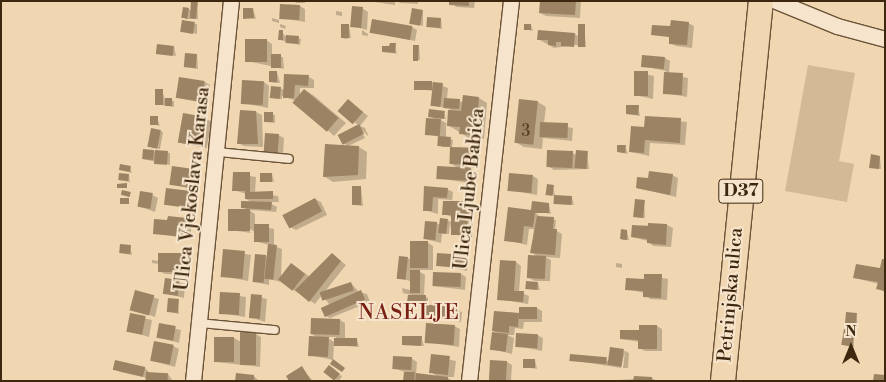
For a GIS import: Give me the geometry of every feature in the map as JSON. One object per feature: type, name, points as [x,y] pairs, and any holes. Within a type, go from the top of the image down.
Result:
[{"type":"main road","name":"Petrinjska ulica","points":[[723,381],[761,1]]},
{"type":"street","name":"Ulica Vjekoslava Karasa","points":[[193,381],[232,1]]},
{"type":"street","name":"Ulica Ljube Babića","points":[[468,381],[511,1]]},
{"type":"street","points":[[776,1],[837,26],[885,39]]},
{"type":"lane","points":[[218,152],[289,158]]},
{"type":"lane","points":[[199,323],[275,330]]},
{"type":"shaded area","points":[[808,65],[855,73],[839,161],[854,164],[847,202],[785,191]]},
{"type":"building","points":[[191,1],[198,1],[196,19],[190,18]]},
{"type":"building","points":[[449,1],[469,1],[469,6],[449,5]]},
{"type":"building","points":[[540,1],[576,1],[575,15],[539,13]]},
{"type":"building","points":[[280,4],[300,5],[299,20],[279,19]]},
{"type":"building","points":[[352,6],[363,7],[361,28],[350,27]]},
{"type":"building","points":[[183,7],[189,8],[187,19],[181,18]]},
{"type":"building","points":[[243,8],[253,8],[254,18],[243,19]]},
{"type":"building","points":[[412,8],[423,10],[420,26],[409,24]]},
{"type":"building","points":[[427,17],[441,18],[440,28],[426,27]]},
{"type":"building","points":[[372,19],[412,26],[410,40],[370,33]]},
{"type":"building","points":[[182,20],[195,22],[193,34],[180,32]]},
{"type":"building","points":[[671,20],[689,22],[687,45],[669,44],[669,37],[651,35],[652,25],[670,26]]},
{"type":"building","points":[[341,24],[349,24],[349,38],[341,38]]},
{"type":"building","points":[[524,24],[531,24],[531,30],[524,30]]},
{"type":"building","points":[[578,24],[585,24],[585,47],[578,47]]},
{"type":"building","points":[[279,30],[283,30],[283,40],[278,40]]},
{"type":"building","points":[[538,30],[575,33],[574,47],[561,46],[561,42],[556,42],[556,46],[548,45],[548,40],[537,40]]},
{"type":"building","points":[[286,35],[299,36],[298,44],[285,43]]},
{"type":"building","points":[[245,39],[267,39],[267,62],[245,62]]},
{"type":"building","points":[[390,43],[396,43],[395,53],[382,52],[382,46],[389,46]]},
{"type":"building","points":[[157,44],[174,46],[173,56],[156,54]]},
{"type":"building","points":[[413,45],[419,45],[418,61],[413,61]]},
{"type":"building","points":[[185,53],[197,54],[196,68],[184,67]]},
{"type":"building","points":[[271,54],[281,54],[281,68],[271,68]]},
{"type":"building","points":[[642,55],[665,57],[664,69],[641,67]]},
{"type":"building","points":[[269,71],[277,71],[277,82],[269,82]]},
{"type":"building","points":[[634,71],[648,71],[648,96],[634,96]]},
{"type":"building","points":[[664,72],[683,73],[682,95],[663,94]]},
{"type":"building","points":[[284,74],[309,75],[308,86],[295,85],[294,98],[283,98]]},
{"type":"building","points":[[179,77],[205,81],[201,102],[176,98]]},
{"type":"building","points":[[242,80],[264,81],[263,105],[241,104]]},
{"type":"building","points":[[414,81],[432,81],[432,90],[414,90]]},
{"type":"building","points":[[433,82],[443,83],[440,107],[430,106]]},
{"type":"building","points":[[271,86],[281,87],[280,99],[270,98]]},
{"type":"building","points":[[155,89],[163,89],[163,105],[155,105]]},
{"type":"building","points":[[304,89],[338,118],[327,132],[292,103]]},
{"type":"building","points":[[463,95],[479,97],[476,135],[459,134],[460,127],[447,126],[448,110],[461,111]]},
{"type":"building","points":[[165,98],[172,98],[172,106],[165,106]]},
{"type":"building","points":[[444,98],[460,99],[459,109],[443,108]]},
{"type":"building","points":[[348,99],[363,112],[353,124],[338,111]]},
{"type":"building","points":[[519,99],[538,101],[533,145],[514,143]]},
{"type":"building","points":[[626,105],[639,105],[638,115],[626,114]]},
{"type":"building","points":[[429,109],[445,111],[444,119],[428,117]]},
{"type":"building","points":[[240,110],[256,111],[258,144],[237,144]]},
{"type":"building","points":[[264,112],[273,112],[273,122],[264,122]]},
{"type":"building","points":[[183,113],[206,117],[200,147],[178,143]]},
{"type":"building","points":[[150,116],[158,116],[158,125],[150,125]]},
{"type":"building","points":[[645,116],[681,118],[680,143],[645,140],[644,153],[629,152],[631,126],[644,127]]},
{"type":"building","points":[[426,118],[441,119],[440,136],[425,135]]},
{"type":"building","points":[[540,122],[568,123],[567,138],[539,137]]},
{"type":"building","points":[[359,124],[364,134],[343,145],[338,135]]},
{"type":"building","points":[[151,128],[161,130],[157,149],[147,147]]},
{"type":"building","points":[[265,133],[279,134],[278,153],[264,152]]},
{"type":"building","points":[[438,136],[451,137],[450,147],[437,146]]},
{"type":"building","points":[[325,144],[359,146],[358,175],[323,177]]},
{"type":"building","points":[[617,145],[626,145],[625,153],[617,152]]},
{"type":"building","points":[[450,147],[474,148],[473,165],[449,164]]},
{"type":"building","points":[[143,149],[154,150],[153,160],[142,159]]},
{"type":"building","points":[[155,150],[168,151],[167,165],[154,164]]},
{"type":"building","points":[[547,150],[573,151],[572,168],[546,167]]},
{"type":"building","points":[[576,150],[588,151],[586,169],[574,168]]},
{"type":"building","points":[[871,154],[880,156],[879,169],[869,168]]},
{"type":"building","points":[[120,164],[131,166],[130,172],[119,170]]},
{"type":"building","points":[[172,166],[194,169],[191,188],[169,185]]},
{"type":"building","points":[[437,166],[471,168],[470,181],[436,179]]},
{"type":"building","points":[[649,171],[673,174],[670,195],[636,188],[637,177],[648,178]]},
{"type":"building","points":[[233,172],[250,172],[250,192],[273,191],[273,199],[245,199],[245,191],[232,191]]},
{"type":"building","points":[[119,173],[129,174],[128,181],[118,180]]},
{"type":"building","points":[[260,173],[272,173],[272,182],[260,182]]},
{"type":"building","points":[[509,173],[533,175],[531,193],[507,191]]},
{"type":"building","points":[[127,183],[127,188],[117,188],[117,184]]},
{"type":"building","points":[[547,184],[554,185],[552,196],[545,195]]},
{"type":"building","points":[[352,186],[361,186],[361,205],[352,205]]},
{"type":"building","points":[[424,186],[448,188],[447,198],[433,197],[432,211],[423,211]]},
{"type":"building","points":[[166,188],[191,191],[189,208],[164,205]]},
{"type":"building","points":[[122,190],[131,192],[130,197],[121,195]]},
{"type":"building","points":[[140,191],[153,193],[150,209],[137,207]]},
{"type":"building","points":[[554,195],[572,196],[572,205],[554,204]]},
{"type":"building","points":[[120,198],[129,198],[129,204],[120,204]]},
{"type":"building","points":[[315,198],[322,211],[289,229],[282,215]]},
{"type":"building","points":[[635,199],[645,200],[643,218],[633,217]]},
{"type":"building","points":[[241,201],[272,202],[271,210],[241,208]]},
{"type":"building","points":[[443,201],[468,201],[467,235],[451,235],[451,215],[442,215]]},
{"type":"building","points":[[532,201],[549,203],[549,213],[535,213],[533,227],[524,226],[522,243],[504,241],[508,207],[531,210]]},
{"type":"building","points":[[228,209],[250,209],[250,231],[228,231]]},
{"type":"building","points":[[168,216],[187,218],[185,237],[153,234],[154,219],[167,220]]},
{"type":"building","points":[[537,216],[554,217],[553,229],[557,229],[555,255],[530,253]]},
{"type":"building","points":[[440,218],[448,219],[446,234],[438,233]]},
{"type":"building","points":[[425,221],[437,222],[435,240],[423,239]]},
{"type":"building","points":[[648,223],[667,224],[666,245],[647,243],[647,239],[631,237],[632,225],[648,226]]},
{"type":"building","points":[[254,224],[269,224],[269,242],[254,242]]},
{"type":"building","points":[[621,229],[627,230],[627,240],[620,239]]},
{"type":"building","points":[[410,241],[428,241],[428,268],[410,268]]},
{"type":"building","points":[[120,244],[131,245],[130,254],[119,253]]},
{"type":"building","points":[[268,244],[277,245],[273,280],[264,279]]},
{"type":"building","points":[[223,249],[245,251],[242,279],[221,277]]},
{"type":"building","points":[[158,253],[184,253],[184,272],[158,272]]},
{"type":"building","points":[[332,253],[341,261],[309,302],[295,290]]},
{"type":"building","points":[[437,253],[463,255],[462,268],[436,266]]},
{"type":"building","points":[[255,254],[266,255],[264,283],[253,282]]},
{"type":"building","points":[[528,255],[546,256],[545,279],[527,278]]},
{"type":"building","points":[[399,256],[408,257],[406,280],[397,279]]},
{"type":"building","points":[[882,259],[885,259],[885,291],[876,289],[878,282],[853,278],[856,264],[880,268]]},
{"type":"building","points":[[500,260],[516,261],[514,291],[524,291],[523,302],[497,300]]},
{"type":"building","points":[[291,263],[305,274],[292,291],[278,280]]},
{"type":"building","points":[[410,270],[420,270],[420,293],[410,293]]},
{"type":"building","points":[[433,272],[461,273],[460,287],[433,286]]},
{"type":"building","points":[[644,274],[662,274],[661,298],[643,297],[643,291],[625,290],[626,278],[644,279]]},
{"type":"building","points":[[165,278],[180,280],[178,296],[163,294]]},
{"type":"building","points":[[526,281],[538,282],[537,290],[525,289]]},
{"type":"building","points":[[351,282],[354,291],[322,301],[320,292]]},
{"type":"building","points":[[135,290],[154,295],[149,315],[130,310]]},
{"type":"building","points":[[361,290],[365,299],[325,317],[321,308]]},
{"type":"building","points":[[220,292],[240,293],[239,315],[219,314]]},
{"type":"building","points":[[251,294],[262,295],[260,319],[249,318]]},
{"type":"building","points":[[408,295],[426,295],[426,303],[407,302]]},
{"type":"building","points":[[168,298],[179,299],[178,313],[167,312]]},
{"type":"building","points":[[424,305],[436,305],[436,315],[424,315]]},
{"type":"building","points":[[439,306],[457,307],[456,319],[438,318]]},
{"type":"building","points":[[519,307],[537,307],[537,319],[519,319]]},
{"type":"building","points":[[494,311],[519,313],[518,327],[509,326],[509,333],[492,331]]},
{"type":"building","points":[[846,312],[857,313],[856,326],[845,325]]},
{"type":"building","points":[[130,313],[146,316],[142,335],[126,332]]},
{"type":"building","points":[[311,318],[340,319],[339,335],[310,334]]},
{"type":"building","points":[[159,323],[176,326],[173,341],[156,338]]},
{"type":"building","points":[[426,323],[455,325],[454,345],[425,343]]},
{"type":"building","points":[[639,325],[657,325],[657,349],[638,349],[638,340],[620,339],[620,330],[639,330]]},
{"type":"building","points":[[844,329],[855,331],[852,347],[841,345]]},
{"type":"building","points":[[240,332],[256,332],[256,365],[240,365]]},
{"type":"building","points":[[492,332],[508,334],[506,352],[490,350]]},
{"type":"building","points":[[516,333],[538,334],[537,348],[515,347]]},
{"type":"building","points":[[309,336],[329,337],[328,357],[308,356]]},
{"type":"building","points":[[402,336],[422,336],[421,346],[402,345]]},
{"type":"building","points":[[214,337],[234,337],[234,362],[214,362]]},
{"type":"building","points":[[334,338],[357,338],[357,346],[334,346]]},
{"type":"building","points":[[154,341],[174,345],[170,364],[150,361]]},
{"type":"building","points":[[610,347],[624,349],[621,367],[607,365]]},
{"type":"building","points":[[431,354],[450,356],[448,375],[429,373]]},
{"type":"building","points":[[570,354],[607,357],[606,364],[569,361]]},
{"type":"building","points":[[393,356],[412,357],[411,370],[392,369]]},
{"type":"building","points":[[333,359],[345,368],[342,372],[330,364]]},
{"type":"building","points":[[523,359],[535,359],[535,368],[523,368]]},
{"type":"building","points":[[115,360],[145,367],[143,377],[113,370]]},
{"type":"building","points":[[490,360],[507,361],[506,381],[489,381]]},
{"type":"building","points":[[329,365],[340,374],[334,381],[323,372]]},
{"type":"building","points":[[302,366],[311,381],[289,381],[286,376]]},
{"type":"building","points":[[146,372],[168,373],[168,381],[146,381]]},
{"type":"building","points":[[404,372],[415,372],[414,381],[403,381]]},
{"type":"building","points":[[236,373],[254,375],[254,381],[235,381]]},
{"type":"building","points":[[416,373],[448,377],[448,381],[415,381]]},
{"type":"building","points":[[874,374],[885,375],[885,381],[873,381]]},
{"type":"building","points":[[634,376],[652,377],[652,381],[633,381]]},
{"type":"district","name":"NASELJE","points":[[409,313]]}]
